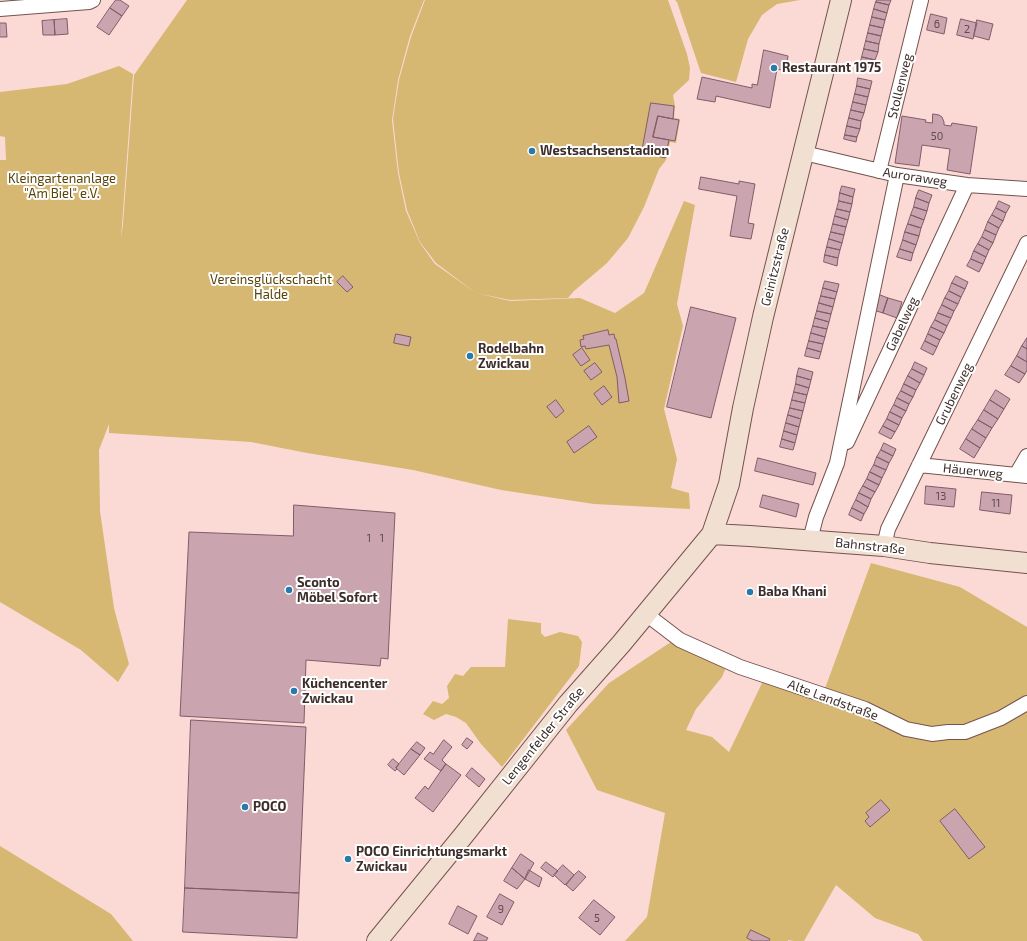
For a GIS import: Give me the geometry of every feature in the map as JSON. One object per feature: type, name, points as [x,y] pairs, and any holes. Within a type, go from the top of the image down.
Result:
[{"type":"main road","name":"Geinitzstraße","points":[[712,534],[729,484],[743,408],[766,302],[841,0]]},
{"type":"main road","name":"Bahnstraße","points":[[712,534],[884,546],[930,553],[1027,563]]},
{"type":"main road","name":"Lengenfelder Straße","points":[[377,941],[468,831],[568,704],[621,644],[712,534]]},
{"type":"street","points":[[0,10],[89,2],[93,0]]},
{"type":"street","name":"Stollenweg","points":[[879,171],[921,0]]},
{"type":"street","name":"Auroraweg","points":[[804,153],[897,175],[967,185],[1027,189]]},
{"type":"street","name":"Gabelweg","points":[[837,463],[897,175]]},
{"type":"street","name":"Gabelweg","points":[[810,540],[816,517],[837,463],[967,185]]},
{"type":"street","name":"Grubenweg","points":[[884,546],[888,529],[1027,243]]},
{"type":"street","points":[[1022,475],[1027,456]]},
{"type":"street","name":"Häuerweg","points":[[919,465],[1022,475]]},
{"type":"street","name":"Alte Landstraße","points":[[646,614],[680,640],[740,667],[864,709],[906,729],[932,734],[965,732],[1001,718],[1027,703]]},
{"type":"green space","name":"Vereinsglückschacht Halde","points":[[187,0],[424,0],[410,36],[398,80],[392,120],[398,173],[406,211],[420,243],[435,264],[476,293],[510,301],[580,298],[615,313],[644,293],[684,201],[695,205],[677,304],[683,326],[664,409],[677,459],[671,488],[689,493],[690,509],[594,504],[501,490],[413,470],[307,453],[251,442],[109,433],[109,424],[99,450],[100,511],[114,608],[129,664],[118,682],[81,650],[0,602],[0,160],[6,160],[5,137],[0,136],[0,92],[67,84],[119,66],[133,74],[121,239],[134,75]]},
{"type":"green space","name":"Westsachsenstadion","points":[[425,0],[668,0],[687,54],[690,68],[689,80],[673,95],[675,106],[674,118],[680,119],[676,143],[670,142],[666,160],[659,169],[644,207],[628,238],[607,263],[574,291],[568,298],[510,300],[476,293],[436,263],[420,242],[407,210],[399,173],[393,119],[399,80],[411,37]]},
{"type":"green space","points":[[675,0],[800,0],[777,4],[762,15],[748,39],[736,82],[701,73],[677,2]]},
{"type":"green space","points":[[871,563],[960,587],[1027,627],[1027,941],[923,941],[918,934],[875,918],[836,885],[804,941],[625,941],[647,917],[665,813],[597,790],[566,730],[609,683],[671,642],[727,665],[722,677],[696,709],[686,730],[712,737],[729,752],[764,679],[821,698]]},
{"type":"green space","points":[[508,619],[541,623],[541,633],[545,637],[560,632],[578,636],[582,642],[579,666],[502,767],[481,744],[466,723],[456,717],[446,714],[434,720],[423,714],[433,701],[442,704],[449,698],[447,686],[455,674],[463,676],[471,667],[505,667]]},
{"type":"green space","points":[[0,846],[111,914],[133,941],[0,941]]},
{"type":"building","points":[[116,0],[120,0],[129,6],[122,16],[110,8]]},
{"type":"building","points":[[877,0],[891,0],[889,5],[876,2]]},
{"type":"building","points":[[876,2],[889,5],[887,13],[874,9]]},
{"type":"building","points":[[110,8],[122,16],[109,35],[97,27]]},
{"type":"building","points":[[874,9],[887,13],[885,20],[872,17]]},
{"type":"building","points":[[931,14],[947,18],[944,34],[927,30]]},
{"type":"building","points":[[872,17],[885,20],[883,28],[870,25]]},
{"type":"building","points":[[67,19],[68,34],[55,35],[54,20]]},
{"type":"building","points":[[961,19],[977,23],[973,39],[957,35]]},
{"type":"building","points":[[54,20],[55,35],[43,35],[42,21]]},
{"type":"building","points":[[977,20],[993,24],[989,40],[974,36]]},
{"type":"building","points":[[0,23],[6,23],[7,37],[0,37]]},
{"type":"building","points":[[870,25],[883,28],[881,36],[868,33]]},
{"type":"building","points":[[868,33],[881,36],[879,44],[866,41]]},
{"type":"building","points":[[866,41],[879,44],[878,52],[864,49]]},
{"type":"building","points":[[864,49],[878,52],[875,60],[862,57]]},
{"type":"building","points":[[764,50],[788,56],[786,71],[777,69],[770,108],[716,96],[715,102],[697,99],[702,77],[752,88],[752,84],[757,85]]},
{"type":"building","points":[[862,57],[875,60],[874,68],[860,65]]},
{"type":"building","points":[[858,78],[872,81],[870,89],[857,86]]},
{"type":"building","points":[[857,86],[870,89],[868,97],[855,94]]},
{"type":"building","points":[[855,94],[868,97],[866,105],[853,102]]},
{"type":"building","points":[[853,102],[866,105],[864,113],[851,110]]},
{"type":"building","points":[[651,103],[674,106],[673,119],[658,116],[653,137],[669,140],[665,158],[642,152]]},
{"type":"building","points":[[851,110],[864,113],[861,121],[849,118]]},
{"type":"building","points":[[933,114],[942,117],[944,125],[951,126],[952,123],[977,127],[970,174],[947,170],[950,149],[922,145],[919,166],[895,163],[902,116],[926,120],[925,122],[932,123]]},
{"type":"building","points":[[658,116],[679,120],[675,141],[653,137]]},
{"type":"building","points":[[849,118],[861,121],[860,129],[847,126]]},
{"type":"building","points":[[847,126],[860,129],[857,137],[845,135]]},
{"type":"building","points":[[845,135],[857,137],[856,142],[844,139]]},
{"type":"building","points":[[701,177],[739,184],[739,181],[755,184],[748,223],[754,224],[751,239],[730,236],[737,196],[699,189]]},
{"type":"building","points":[[842,186],[855,189],[853,197],[840,193]]},
{"type":"building","points":[[919,190],[932,195],[929,203],[916,198]]},
{"type":"building","points":[[840,193],[853,197],[852,204],[839,201]]},
{"type":"building","points":[[916,198],[929,203],[927,211],[914,207]]},
{"type":"building","points":[[839,201],[852,204],[850,212],[837,209]]},
{"type":"building","points":[[999,201],[1010,206],[1006,213],[996,208]]},
{"type":"building","points":[[914,207],[927,211],[924,220],[911,215]]},
{"type":"building","points":[[996,208],[1006,213],[1003,221],[992,215]]},
{"type":"building","points":[[837,209],[850,212],[848,220],[835,216]]},
{"type":"building","points":[[911,215],[924,220],[921,228],[908,224]]},
{"type":"building","points":[[992,215],[1003,221],[999,228],[988,222]]},
{"type":"building","points":[[835,216],[848,220],[846,227],[833,224]]},
{"type":"building","points":[[988,222],[999,228],[996,235],[985,230]]},
{"type":"building","points":[[833,224],[846,227],[844,235],[831,232]]},
{"type":"building","points":[[908,224],[921,228],[919,236],[905,232]]},
{"type":"building","points":[[985,230],[996,235],[993,243],[982,237]]},
{"type":"building","points":[[831,232],[844,235],[842,243],[829,239]]},
{"type":"building","points":[[905,232],[919,236],[916,245],[903,240]]},
{"type":"building","points":[[982,237],[993,243],[989,250],[978,244]]},
{"type":"building","points":[[829,239],[842,243],[840,250],[827,247]]},
{"type":"building","points":[[903,240],[916,245],[913,253],[900,249]]},
{"type":"building","points":[[978,244],[989,250],[986,257],[974,251]]},
{"type":"building","points":[[827,247],[840,250],[838,258],[825,255]]},
{"type":"building","points":[[900,249],[913,253],[911,261],[897,257]]},
{"type":"building","points":[[974,251],[986,257],[983,264],[971,259]]},
{"type":"building","points":[[825,255],[838,258],[837,266],[824,262]]},
{"type":"building","points":[[971,259],[983,264],[979,272],[967,266]]},
{"type":"building","points":[[343,276],[353,287],[347,292],[337,282]]},
{"type":"building","points":[[956,276],[968,282],[965,289],[952,283]]},
{"type":"building","points":[[825,281],[839,284],[837,292],[823,288]]},
{"type":"building","points":[[952,283],[965,289],[961,297],[949,291]]},
{"type":"building","points":[[823,288],[837,292],[835,299],[821,296]]},
{"type":"building","points":[[949,291],[961,297],[958,304],[945,298]]},
{"type":"building","points":[[875,293],[888,298],[883,313],[870,309]]},
{"type":"building","points":[[821,296],[835,299],[833,307],[819,303]]},
{"type":"building","points":[[888,298],[902,302],[897,318],[883,313]]},
{"type":"building","points":[[945,298],[958,304],[954,311],[942,305]]},
{"type":"building","points":[[819,303],[833,307],[831,314],[817,311]]},
{"type":"building","points":[[942,305],[954,311],[951,318],[938,313]]},
{"type":"building","points":[[691,307],[736,318],[711,418],[667,407]]},
{"type":"building","points":[[817,311],[831,314],[829,322],[815,318]]},
{"type":"building","points":[[938,313],[951,318],[947,326],[935,320]]},
{"type":"building","points":[[815,318],[829,322],[827,329],[813,326]]},
{"type":"building","points":[[935,320],[947,326],[944,333],[931,327]]},
{"type":"building","points":[[813,326],[827,329],[825,337],[811,333]]},
{"type":"building","points":[[931,327],[944,333],[940,340],[928,334]]},
{"type":"building","points":[[608,330],[609,335],[614,334],[616,339],[629,401],[619,403],[617,377],[609,345],[586,349],[585,346],[581,347],[580,340],[584,339],[583,336]]},
{"type":"building","points":[[811,333],[825,337],[823,344],[809,341]]},
{"type":"building","points":[[396,334],[411,337],[409,346],[394,343]]},
{"type":"building","points":[[928,334],[940,340],[937,347],[925,341]]},
{"type":"building","points":[[1027,338],[1027,349],[1022,346]]},
{"type":"building","points":[[809,341],[823,344],[821,352],[807,348]]},
{"type":"building","points":[[925,341],[937,347],[933,355],[921,349]]},
{"type":"building","points":[[1022,346],[1027,349],[1027,362],[1017,356]]},
{"type":"building","points":[[582,348],[590,360],[581,366],[573,355]]},
{"type":"building","points":[[807,348],[821,352],[819,359],[805,356]]},
{"type":"building","points":[[1017,356],[1027,362],[1027,370],[1025,374],[1011,366]]},
{"type":"building","points":[[915,362],[927,368],[924,375],[912,369]]},
{"type":"building","points":[[595,363],[602,372],[591,380],[584,371]]},
{"type":"building","points":[[1011,366],[1025,374],[1019,383],[1005,375]]},
{"type":"building","points":[[799,368],[813,372],[811,380],[797,376]]},
{"type":"building","points":[[912,369],[924,375],[920,383],[908,376]]},
{"type":"building","points":[[797,376],[811,380],[809,388],[796,384]]},
{"type":"building","points":[[908,376],[920,383],[916,390],[904,384]]},
{"type":"building","points":[[796,384],[809,388],[807,395],[794,392]]},
{"type":"building","points":[[904,384],[916,390],[913,397],[901,391]]},
{"type":"building","points":[[604,386],[612,397],[602,405],[594,394]]},
{"type":"building","points":[[996,390],[1010,399],[1004,409],[990,400]]},
{"type":"building","points":[[901,391],[913,397],[909,404],[897,398]]},
{"type":"building","points":[[794,392],[807,395],[805,403],[792,400]]},
{"type":"building","points":[[897,398],[909,404],[906,411],[894,405]]},
{"type":"building","points":[[556,400],[564,411],[556,418],[547,407]]},
{"type":"building","points":[[792,400],[805,403],[803,411],[790,408]]},
{"type":"building","points":[[990,400],[1004,409],[998,419],[984,410]]},
{"type":"building","points":[[894,405],[906,411],[902,418],[890,412]]},
{"type":"building","points":[[790,408],[803,411],[801,419],[788,415]]},
{"type":"building","points":[[984,410],[998,419],[992,428],[978,420]]},
{"type":"building","points":[[890,412],[902,418],[899,425],[887,419]]},
{"type":"building","points":[[788,415],[801,419],[799,427],[786,423]]},
{"type":"building","points":[[887,419],[899,425],[895,432],[883,426]]},
{"type":"building","points":[[978,420],[992,428],[986,438],[972,429]]},
{"type":"building","points":[[786,423],[799,427],[797,435],[784,431]]},
{"type":"building","points":[[589,426],[597,437],[574,453],[567,442]]},
{"type":"building","points":[[883,426],[895,432],[891,439],[879,433]]},
{"type":"building","points":[[972,429],[986,438],[980,448],[966,439]]},
{"type":"building","points":[[784,431],[797,435],[795,443],[782,439]]},
{"type":"building","points":[[782,439],[795,443],[793,450],[780,447]]},
{"type":"building","points":[[966,439],[980,448],[974,458],[960,449]]},
{"type":"building","points":[[884,443],[896,449],[893,456],[881,450]]},
{"type":"building","points":[[881,450],[893,456],[889,463],[877,457]]},
{"type":"building","points":[[877,457],[889,463],[886,470],[874,465]]},
{"type":"building","points":[[758,458],[816,473],[813,485],[755,471]]},
{"type":"building","points":[[874,465],[886,470],[882,478],[870,472]]},
{"type":"building","points":[[870,472],[882,478],[879,485],[867,479]]},
{"type":"building","points":[[867,479],[879,485],[875,492],[863,486]]},
{"type":"building","points":[[863,486],[875,492],[871,499],[859,493]]},
{"type":"building","points":[[926,486],[956,489],[954,507],[925,504]]},
{"type":"building","points":[[982,492],[1012,495],[1010,514],[980,510]]},
{"type":"building","points":[[859,493],[871,499],[868,507],[856,500]]},
{"type":"building","points":[[763,495],[799,504],[796,517],[760,507]]},
{"type":"building","points":[[856,500],[868,507],[864,514],[852,508]]},
{"type":"building","name":"Sconto Möbel Sofort","points":[[294,505],[395,513],[388,659],[381,658],[380,666],[306,660],[304,723],[180,716],[189,532],[293,536]]},
{"type":"building","points":[[852,508],[864,514],[861,521],[849,515]]},
{"type":"building","name":"POCO","points":[[191,720],[306,727],[299,893],[185,888]]},
{"type":"building","points":[[467,738],[473,742],[467,749],[462,745]]},
{"type":"building","points":[[444,740],[452,747],[442,760],[446,764],[441,771],[424,759],[430,752],[433,754]]},
{"type":"building","points":[[417,742],[425,748],[420,755],[411,749]]},
{"type":"building","points":[[411,749],[420,755],[404,775],[396,768]]},
{"type":"building","points":[[393,759],[399,764],[395,771],[388,765]]},
{"type":"building","points":[[446,764],[461,775],[433,812],[415,798],[425,786],[428,789]]},
{"type":"building","points":[[472,768],[485,779],[479,787],[466,776]]},
{"type":"building","points":[[881,800],[890,810],[870,827],[865,821],[869,817],[866,813]]},
{"type":"building","points":[[955,809],[985,847],[969,859],[940,821]]},
{"type":"building","points":[[521,854],[534,863],[525,879],[512,868]]},
{"type":"building","points":[[546,862],[558,871],[553,877],[541,868]]},
{"type":"building","points":[[563,865],[574,875],[565,885],[554,875]]},
{"type":"building","points":[[512,868],[525,879],[517,889],[504,881]]},
{"type":"building","points":[[529,870],[542,878],[539,887],[525,879]]},
{"type":"building","points":[[579,871],[586,877],[573,891],[566,885]]},
{"type":"building","points":[[185,888],[299,893],[297,938],[183,932]]},
{"type":"building","points":[[500,894],[514,902],[502,925],[487,917]]},
{"type":"building","points":[[594,900],[615,917],[600,935],[579,918]]},
{"type":"building","points":[[458,906],[477,916],[468,934],[449,924]]},
{"type":"building","points":[[751,930],[770,939],[769,941],[753,941],[747,938]]},
{"type":"building","points":[[478,933],[488,938],[486,941],[474,941]]},
{"type":"place","name":"Restaurant 1975","points":[[774,68]]},
{"type":"place","name":"Westsachsenstadion","points":[[532,151]]},
{"type":"place","name":"Rodelbahn Zwickau","points":[[470,356]]},
{"type":"place","name":"Sconto Möbel Sofort","points":[[289,590]]},
{"type":"place","name":"Baba Khani","points":[[750,592]]},
{"type":"place","name":"Küchencenter Zwickau","points":[[294,691]]},
{"type":"place","name":"POCO","points":[[245,807]]},
{"type":"place","name":"POCO Einrichtungsmarkt Zwickau","points":[[348,859]]},
{"type":"park label","name":"Kleingartenanlage \"Am Biel\" e.V.","points":[[62,186]]}]
